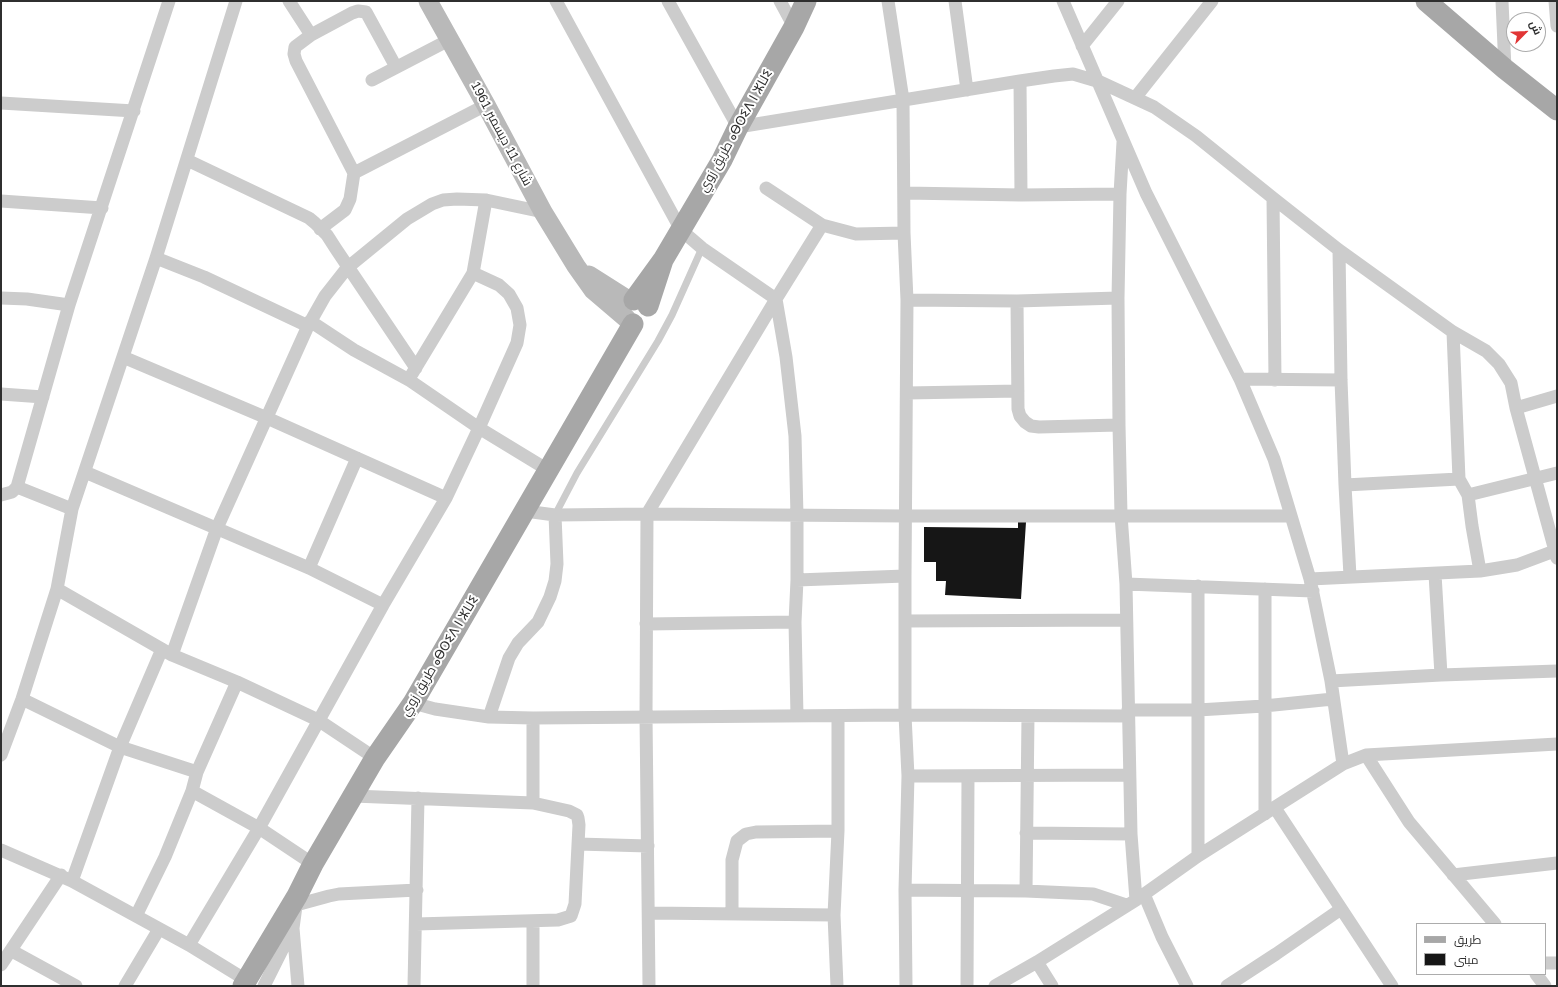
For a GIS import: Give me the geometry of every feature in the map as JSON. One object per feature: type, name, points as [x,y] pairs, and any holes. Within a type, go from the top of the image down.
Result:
[{"type":"main road","name":"شارع 11 ديسمبر 1961","points":[[428,1],[543,212],[576,266],[634,310]]},
{"type":"main road","name":"طريق زوي ⴰⴱⵔⵉⴷ ⵏ ⵣⵡⵉ","points":[[251,984],[296,901],[313,864],[375,758],[413,703],[525,511],[634,310],[722,160],[738,127],[794,27],[806,1]]},
{"type":"main road","points":[[1426,1],[1444,9],[1505,69],[1557,110]]},
{"type":"street","points":[[1,495],[12,492],[17,487],[69,305],[169,1]]},
{"type":"street","points":[[1,755],[22,699],[57,589],[72,509],[156,258],[236,1]]},
{"type":"street","points":[[289,1],[311,35]]},
{"type":"street","points":[[556,1],[681,230],[702,248],[776,299],[786,357],[795,436],[797,516],[797,580],[795,622],[797,716]]},
{"type":"street","points":[[668,1],[738,127],[1054,76],[1074,74],[1100,82],[1154,107],[1196,136],[1339,250],[1453,332],[1486,351],[1499,364],[1511,383],[1516,408],[1556,553],[1517,565],[1480,571],[1435,574],[1350,576],[1311,585],[1264,589],[1126,584]]},
{"type":"street","points":[[780,1],[794,27]]},
{"type":"street","points":[[888,1],[903,100],[905,193],[904,234],[907,300],[905,715],[908,776],[905,890],[906,986]]},
{"type":"street","points":[[955,1],[967,90]]},
{"type":"street","points":[[1064,1],[1082,46],[1100,82],[1146,193],[1240,379],[1274,459],[1311,585],[1331,681],[1343,764]]},
{"type":"street","points":[[1082,46],[1118,1]]},
{"type":"street","points":[[1135,98],[1212,1]]},
{"type":"street","points":[[1502,1],[1505,69]]},
{"type":"street","points":[[1555,1],[1557,26]]},
{"type":"street","points":[[320,228],[344,210],[350,199],[354,173],[296,61],[294,54],[295,47],[311,35],[352,13],[358,11],[366,12],[396,67]]},
{"type":"street","points":[[372,80],[449,40]]},
{"type":"street","points":[[1020,81],[1021,195]]},
{"type":"street","points":[[1,103],[134,111]]},
{"type":"street","points":[[354,173],[486,105]]},
{"type":"street","points":[[1123,140],[1120,194],[1118,298],[1119,425],[1121,515],[1126,584],[1129,775],[1135,900],[1162,937],[1187,986]]},
{"type":"street","points":[[187,160],[309,218],[327,235],[416,368]]},
{"type":"street","points":[[766,188],[822,225],[856,234],[904,234]]},
{"type":"street","points":[[905,193],[1021,195],[1120,194]]},
{"type":"street","points":[[1273,198],[1275,380]]},
{"type":"street","points":[[1,965],[66,878],[120,746],[167,652],[217,528],[309,323],[325,296],[348,268],[407,219],[432,204],[443,200],[486,200],[543,212]]},
{"type":"street","points":[[409,380],[473,273],[486,200]]},
{"type":"street","points":[[1,201],[102,208]]},
{"type":"street","points":[[649,986],[646,716],[647,514],[822,225]]},
{"type":"street","points":[[1339,250],[1341,380],[1350,576]]},
{"type":"street","points":[[156,258],[204,277],[309,323],[409,380],[479,428],[548,470]]},
{"type":"street","points":[[189,945],[259,828],[383,605],[446,498],[517,343],[520,325],[517,308],[509,294],[498,285],[473,273]]},
{"type":"street","points":[[1,298],[27,299],[69,305]]},
{"type":"street","points":[[907,300],[1017,301],[1118,298]]},
{"type":"street","points":[[1017,301],[1018,409],[1024,422],[1031,426],[1039,427],[1119,425]]},
{"type":"street","points":[[1453,332],[1459,479],[1468,495],[1480,571]]},
{"type":"street","points":[[123,357],[267,418],[446,498]]},
{"type":"street","points":[[1240,379],[1341,380]]},
{"type":"street","points":[[907,393],[1018,391]]},
{"type":"street","points":[[1,394],[43,397]]},
{"type":"street","points":[[1516,408],[1557,396]]},
{"type":"street","points":[[309,568],[357,458]]},
{"type":"street","points":[[85,472],[309,568],[383,605]]},
{"type":"street","points":[[1468,495],[1557,473]]},
{"type":"street","points":[[1345,485],[1459,479]]},
{"type":"street","points":[[17,487],[72,509]]},
{"type":"street","points":[[525,511],[555,515],[1291,516]]},
{"type":"street","points":[[489,716],[508,658],[518,643],[538,622],[556,581],[557,564],[555,515]]},
{"type":"street","points":[[1435,574],[1441,675]]},
{"type":"street","points":[[797,580],[905,576]]},
{"type":"street","points":[[1198,586],[1198,856]]},
{"type":"street","points":[[57,589],[167,652],[237,682],[318,720],[375,758]]},
{"type":"street","points":[[1264,589],[1264,706],[1270,811],[1341,909],[1392,986]]},
{"type":"street","points":[[905,620],[1126,620]]},
{"type":"street","points":[[646,624],[795,622]]},
{"type":"street","points":[[1331,681],[1557,671]]},
{"type":"street","points":[[136,916],[165,856],[192,791],[197,772],[237,682]]},
{"type":"street","points":[[22,699],[120,746],[197,772]]},
{"type":"street","points":[[413,703],[435,709],[489,716],[533,718],[646,716],[1028,716],[1198,710],[1264,706],[1333,699]]},
{"type":"street","points":[[837,986],[834,915],[838,831],[838,716]]},
{"type":"street","points":[[1026,891],[1028,716]]},
{"type":"street","points":[[533,718],[533,803]]},
{"type":"street","points":[[995,986],[1135,900],[1198,856],[1343,764],[1366,755],[1557,744]]},
{"type":"street","points":[[1366,755],[1410,822],[1493,923]]},
{"type":"street","points":[[908,776],[1129,775]]},
{"type":"street","points":[[967,986],[968,776]]},
{"type":"street","points":[[192,791],[259,828],[313,864]]},
{"type":"street","points":[[353,796],[533,803],[569,811],[577,815],[579,825],[575,904],[571,916],[558,920],[416,924]]},
{"type":"street","points":[[414,986],[418,798]]},
{"type":"street","points":[[732,914],[732,860],[737,841],[746,834],[756,832],[838,831]]},
{"type":"street","points":[[1026,833],[1131,834]]},
{"type":"street","points":[[578,844],[648,846]]},
{"type":"street","points":[[1,850],[66,878],[189,945],[251,984],[293,928]]},
{"type":"street","points":[[1453,875],[1557,863]]},
{"type":"street","points":[[298,986],[293,928],[296,901],[338,894],[417,890]]},
{"type":"street","points":[[905,890],[1026,891],[1093,894],[1135,900]]},
{"type":"street","points":[[1227,986],[1341,909]]},
{"type":"street","points":[[649,913],[834,915]]},
{"type":"street","points":[[533,921],[533,986]]},
{"type":"street","points":[[125,986],[159,929]]},
{"type":"street","points":[[12,951],[76,986]]},
{"type":"street","points":[[1036,962],[1052,986]]},
{"type":"street","points":[[1546,963],[1557,963]]},
{"type":"street","points":[[1537,975],[1545,986]]},
{"type":"lane","points":[[555,515],[577,473],[658,341],[672,315],[702,248]]},
{"type":"building","points":[[1018,522],[1026,522],[1021,599],[945,595],[946,581],[936,581],[936,562],[924,562],[924,527],[1018,528]]}]
